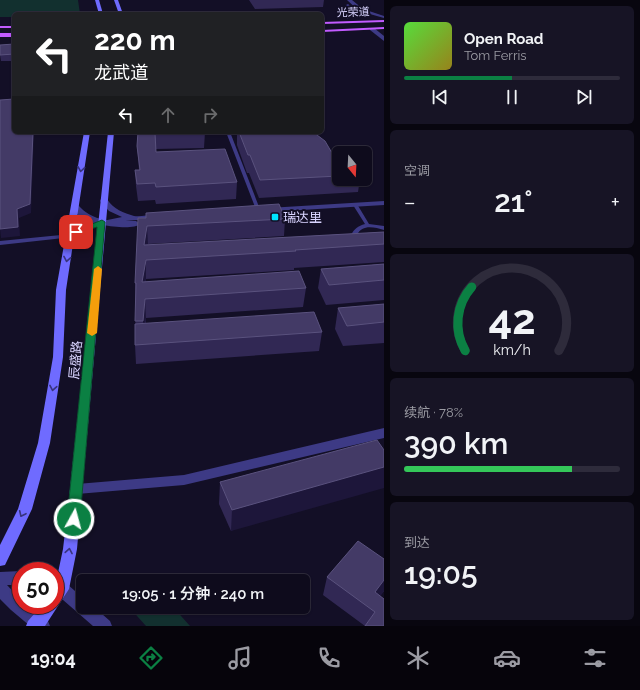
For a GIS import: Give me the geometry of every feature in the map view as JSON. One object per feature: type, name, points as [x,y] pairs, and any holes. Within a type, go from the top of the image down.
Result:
[{"type":"main road","points":[[97,0],[100,12]]},
{"type":"main road","points":[[116,0],[120,12]]},
{"type":"main road","points":[[324,19],[384,18]]},
{"type":"main road","name":"光荣道","points":[[324,23],[384,18]]},
{"type":"main road","points":[[0,23],[12,23]]},
{"type":"main road","points":[[0,27],[12,27]]},
{"type":"main road","name":"光荣道","points":[[324,27],[383,28]]},
{"type":"main road","points":[[324,31],[383,28]]},
{"type":"main road","points":[[0,31],[12,31]]},
{"type":"main road","points":[[0,35],[12,35]]},
{"type":"main road","name":"辰盛路","points":[[0,560],[25,509],[44,443],[58,357],[61,290],[87,134]]},
{"type":"main road","name":"辰盛路","points":[[64,568],[70,549],[78,489],[111,134]]},
{"type":"main road","points":[[38,625],[45,614]]},
{"type":"street","points":[[342,0],[356,13],[347,18]]},
{"type":"street","points":[[349,0],[365,13],[384,18]]},
{"type":"street","points":[[372,29],[384,39]]},
{"type":"street","points":[[75,207],[83,216],[102,226],[136,224],[168,219],[120,214],[110,209],[104,201]]},
{"type":"street","points":[[357,207],[384,202]]},
{"type":"street","points":[[255,213],[357,207],[384,207]]},
{"type":"street","points":[[71,236],[102,226],[146,217]]},
{"type":"street","points":[[78,489],[184,480],[384,433]]},
{"type":"street","points":[[0,579],[12,578]]},
{"type":"street","points":[[0,588],[38,625]]},
{"type":"street","points":[[64,596],[104,626]]},
{"type":"lane","points":[[229,134],[255,213]]},
{"type":"lane","points":[[357,207],[368,226]]},
{"type":"lane","points":[[360,242],[356,238],[355,232],[357,229],[368,226],[384,228]]},
{"type":"lane","points":[[0,243],[71,236]]},
{"type":"green space","points":[[0,0],[78,0],[80,12],[12,12],[12,17],[0,17]]},
{"type":"green space","points":[[135,614],[179,614],[190,626],[146,626]]},
{"type":"building","points":[[12,44],[12,54],[0,55],[0,45]]},
{"type":"building","points":[[12,99],[12,134],[33,134],[30,204],[17,209],[18,227],[0,229],[0,100]]},
{"type":"building","points":[[138,134],[155,134],[156,152],[225,149],[237,182],[156,187],[155,183],[137,184],[135,170],[140,170],[137,146]]},
{"type":"building","points":[[240,134],[316,134],[325,141],[332,153],[332,176],[260,180],[250,155],[248,155]]},
{"type":"building","points":[[279,204],[285,219],[147,226],[144,245],[384,232],[384,244],[146,260],[142,282],[299,271],[306,288],[145,299],[143,321],[135,321],[138,218],[146,218],[146,213]]},
{"type":"building","points":[[384,264],[384,280],[329,285],[321,269]]},
{"type":"building","points":[[384,304],[384,322],[347,326],[338,308]]},
{"type":"building","points":[[314,312],[322,332],[135,345],[135,324]]},
{"type":"building","points":[[377,440],[384,450],[384,467],[232,510],[220,482]]},
{"type":"building","points":[[358,541],[384,559],[384,580],[375,592],[384,599],[384,626],[365,626],[375,612],[327,577]]},
{"type":"slow traffic","points":[[92,333],[98,269]]},
{"type":"place","name":"瑞达里","points":[[275,217]]},
{"type":"route","points":[[74,519],[102,222],[76,232]]}]
